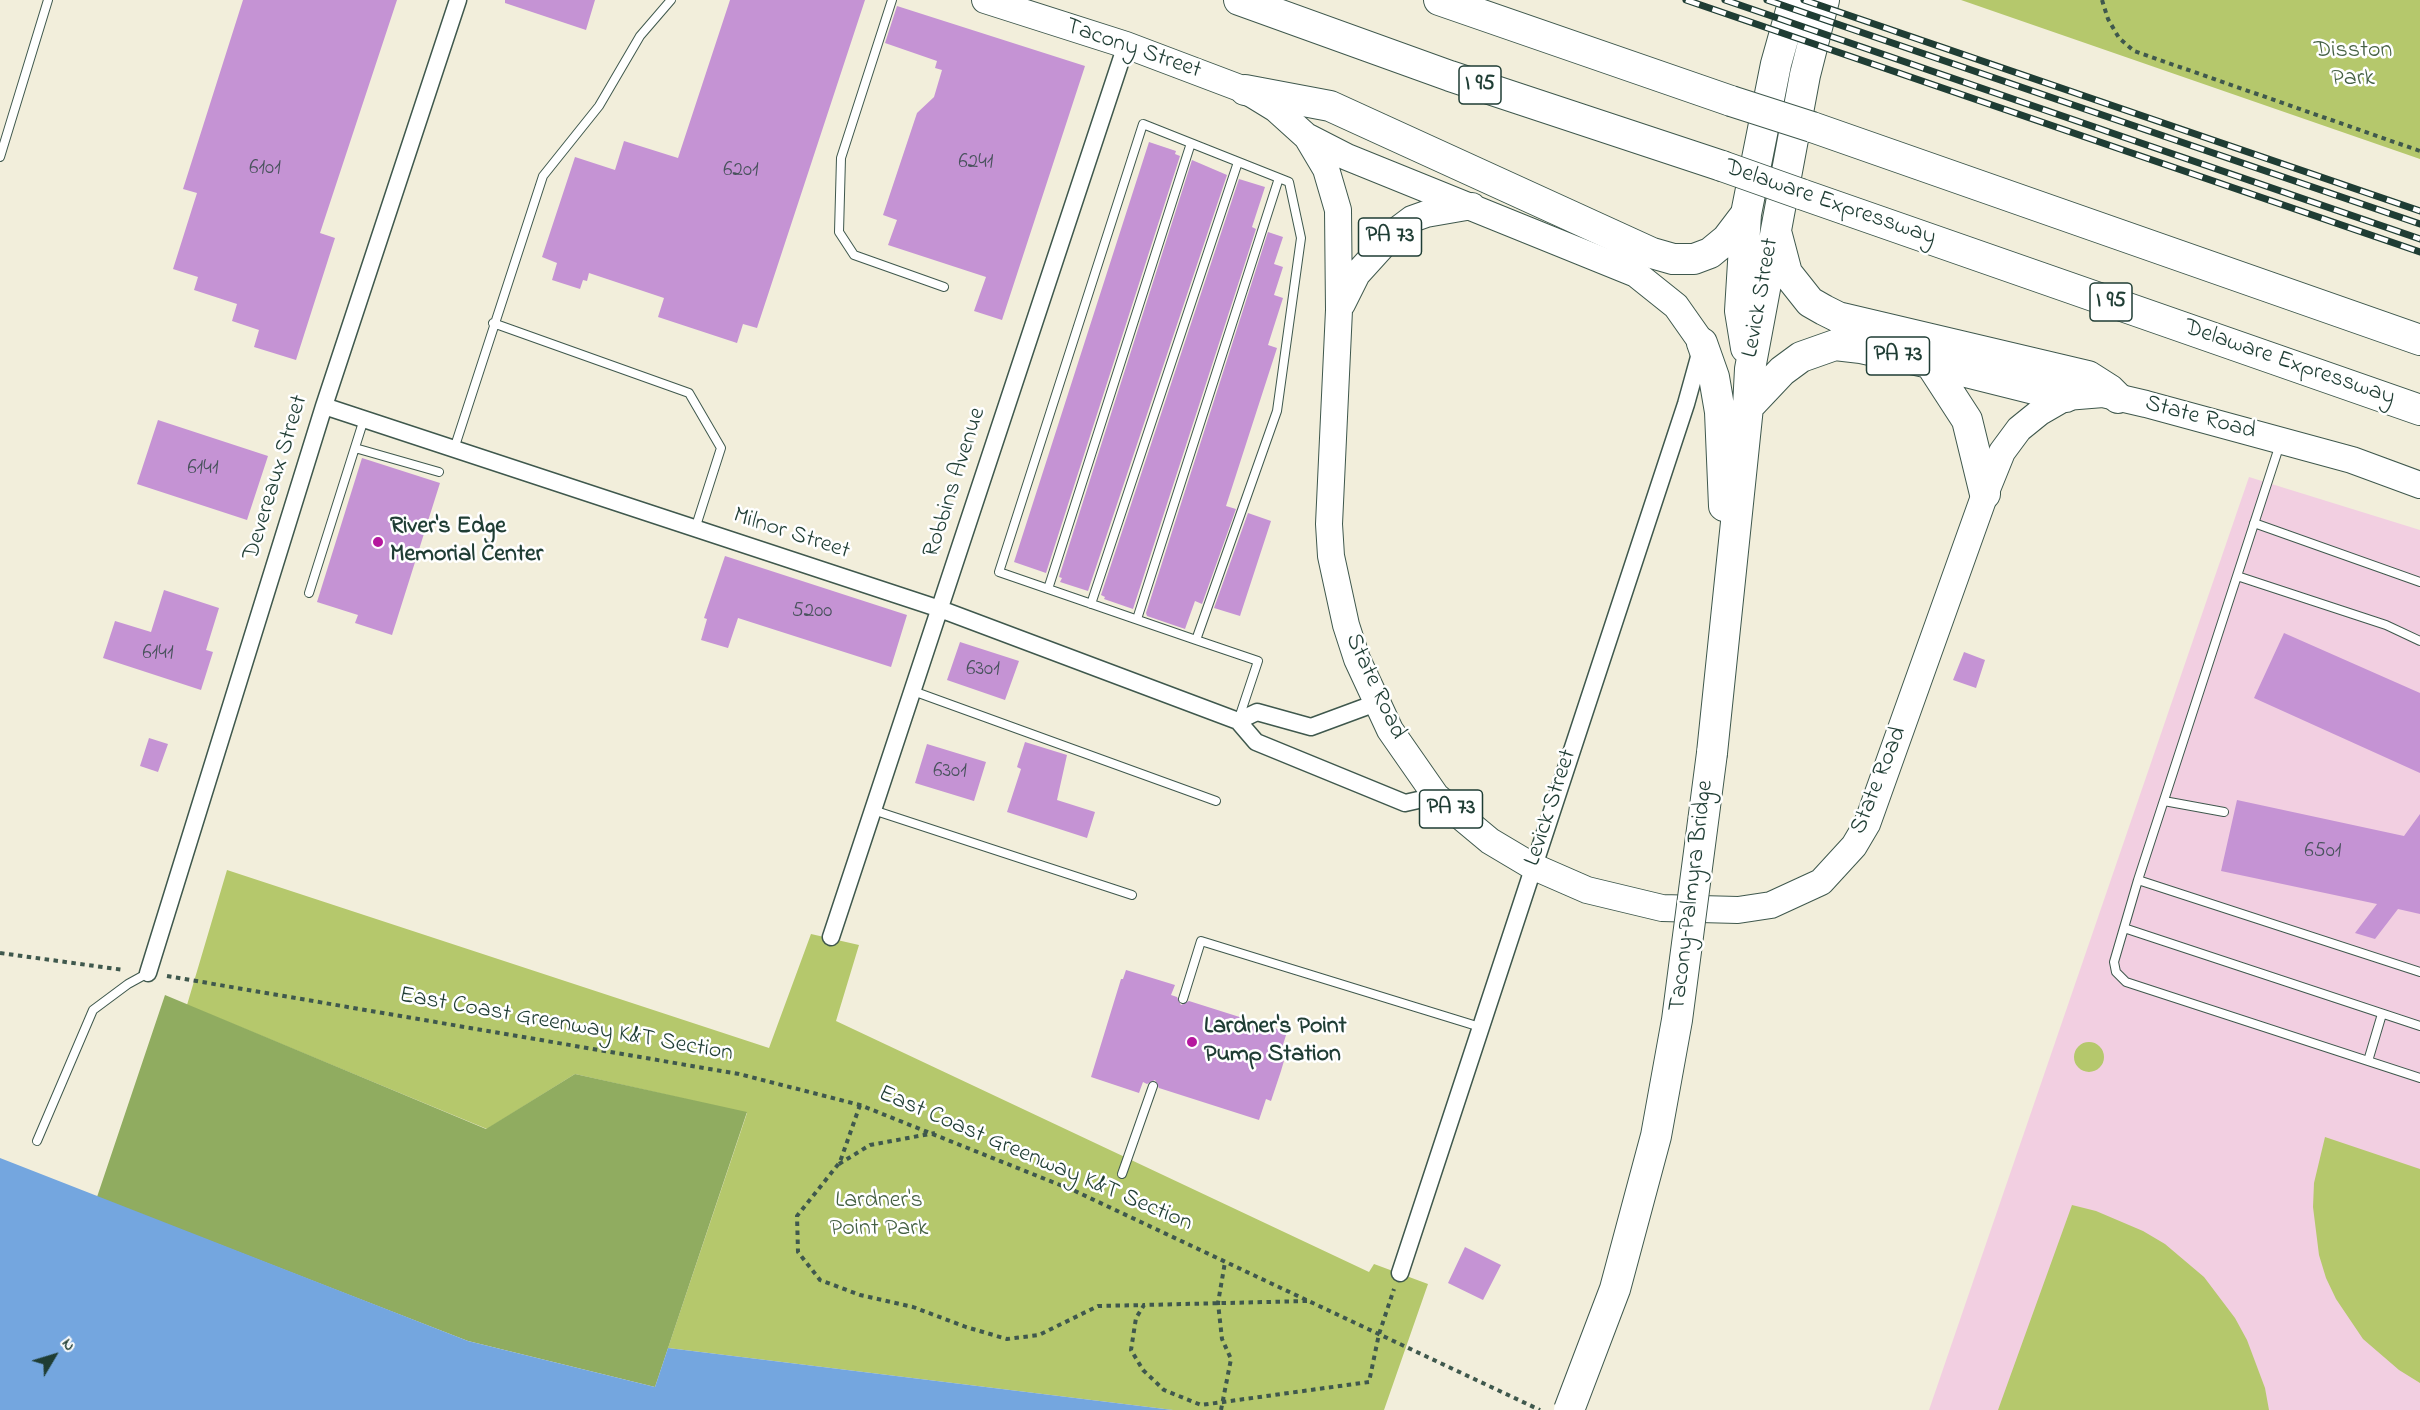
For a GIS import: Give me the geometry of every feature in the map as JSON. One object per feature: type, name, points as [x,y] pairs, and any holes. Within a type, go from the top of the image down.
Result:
[{"type":"highway","name":"Delaware Expressway","points":[[1239,0],[1450,76],[1722,166],[2420,410]]},
{"type":"highway","points":[[1439,0],[1812,127],[2420,340]]},
{"type":"highway","name":"Levick Street","points":[[1750,369],[1740,311],[1746,214],[1776,64],[1794,0]]},
{"type":"highway","name":"Levick Street","points":[[1750,369],[1804,75],[1824,0]]},
{"type":"highway","points":[[1245,90],[1330,106],[1652,253],[1673,259],[1694,259],[1710,253],[1727,239],[1746,214]]},
{"type":"highway","points":[[1775,227],[1787,273],[1810,302],[1838,317],[2088,376],[2118,398]]},
{"type":"highway","points":[[1702,343],[1714,377],[1720,412],[1730,593]]},
{"type":"highway","name":"PA 73","points":[[1748,407],[1782,371],[1801,357],[1823,347],[1848,346],[1930,363],[2066,397]]},
{"type":"highway","points":[[1930,363],[1967,420],[1985,494]]},
{"type":"highway","name":"Tacony–Palmyra Bridge","points":[[1569,1410],[1615,1289],[1656,1136],[1677,1020],[1712,753],[1730,593],[1750,369]]},
{"type":"main road","name":"Tacony Street","points":[[985,0],[1126,45],[1245,90]]},
{"type":"main road","name":"State Road","points":[[1245,90],[1276,109],[1307,137],[1326,169],[1338,210],[1339,310],[1329,524],[1331,556],[1346,626],[1376,703],[1390,730],[1436,796],[1490,841],[1532,866],[1587,890],[1634,903],[1704,911],[1738,910],[1771,905],[1821,882],[1854,846],[1867,824],[1985,494],[2013,435],[2040,412],[2066,397],[2103,394],[2352,460],[2420,485]]},
{"type":"main road","points":[[1307,137],[1347,157],[1636,274],[1676,306],[1702,343]]},
{"type":"main road","name":"PA 73","points":[[1339,310],[1357,274],[1396,231],[1412,219],[1426,214],[1472,206]]},
{"type":"street","name":"Devereaux Street","points":[[148,973],[324,406],[458,0]]},
{"type":"street","name":"Robbins Avenue","points":[[831,937],[1126,45]]},
{"type":"street","name":"Levick Street","points":[[1400,1273],[1532,866],[1686,404],[1702,343]]},
{"type":"street","name":"Milnor Street","points":[[324,406],[940,609],[1238,722],[1256,742],[1405,803],[1436,796]]},
{"type":"street","points":[[1238,722],[1257,712],[1311,727],[1376,703]]},
{"type":"lane","points":[[0,157],[48,0]]},
{"type":"lane","points":[[454,449],[543,176],[599,106],[640,36],[671,0]]},
{"type":"lane","points":[[892,0],[841,158],[839,232],[854,255],[944,287]]},
{"type":"lane","points":[[1196,640],[1277,411],[1301,238],[1289,182],[1143,123],[999,572],[1137,620],[1196,640],[1258,661],[1238,722]]},
{"type":"lane","points":[[1048,589],[1191,143]]},
{"type":"lane","points":[[1091,604],[1238,162]]},
{"type":"lane","points":[[1137,620],[1279,178]]},
{"type":"lane","points":[[494,323],[689,393],[722,448],[695,529]]},
{"type":"lane","points":[[309,593],[364,419]]},
{"type":"lane","points":[[2281,441],[2138,880],[2114,962],[2116,972],[2126,982],[2420,1078]]},
{"type":"lane","points":[[355,448],[439,472]]},
{"type":"lane","points":[[2254,524],[2420,582]]},
{"type":"lane","points":[[2237,576],[2386,625],[2420,640]]},
{"type":"lane","points":[[913,691],[1216,801]]},
{"type":"lane","points":[[2164,801],[2224,812]]},
{"type":"lane","points":[[873,810],[1132,895]]},
{"type":"lane","points":[[2138,880],[2420,972]]},
{"type":"lane","points":[[2124,928],[2420,1026]]},
{"type":"lane","points":[[1183,999],[1201,940],[1480,1027]]},
{"type":"lane","points":[[37,1141],[93,1010],[128,984],[148,973]]},
{"type":"lane","points":[[2368,1061],[2382,1014]]},
{"type":"lane","points":[[1122,1174],[1153,1086]]},
{"type":"path","points":[[2102,0],[2119,38],[2134,51],[2420,152]]},
{"type":"path","points":[[0,953],[118,969]]},
{"type":"path","name":"East Coast Greenway K&T Section","points":[[168,976],[739,1074],[860,1105],[936,1133],[1075,1191],[1540,1410]]},
{"type":"path","points":[[860,1105],[836,1166],[796,1216],[798,1252],[820,1280],[860,1295],[913,1307],[966,1327],[1007,1339],[1039,1335],[1098,1306],[1308,1301]]},
{"type":"path","points":[[836,1166],[870,1144],[936,1133]]},
{"type":"path","points":[[1221,1410],[1231,1359],[1222,1339],[1218,1303],[1225,1262]]},
{"type":"path","points":[[1144,1305],[1136,1318],[1131,1350],[1143,1370],[1164,1390],[1202,1405],[1369,1382],[1379,1334],[1400,1273]]},
{"type":"shaded area","points":[[2249,477],[2420,530],[2420,1410],[1929,1410]]},
{"type":"green space","name":"Disston Park","points":[[1961,0],[2420,0],[2420,159]]},
{"type":"green space","name":"Lardner's Point Park","points":[[227,870],[769,1048],[811,934],[859,945],[836,1021],[1369,1272],[1374,1264],[1428,1284],[1384,1410],[1173,1410],[668,1348],[747,1113],[575,1074],[487,1129],[187,1005]]},
{"type":"green space","points":[[165,995],[486,1129],[575,1074],[747,1112],[655,1387],[468,1341],[97,1197]]},
{"type":"green space","points":[[2089,1042],[2095,1043],[2103,1051],[2103,1063],[2095,1071],[2089,1072],[2083,1071],[2075,1063],[2074,1057],[2075,1051],[2083,1043]]},
{"type":"green space","points":[[2325,1137],[2420,1169],[2420,1383],[2399,1370],[2363,1339],[2336,1299],[2326,1278],[2319,1255],[2313,1207],[2314,1183]]},
{"type":"green space","points":[[2072,1205],[2096,1211],[2143,1231],[2165,1244],[2204,1277],[2235,1318],[2247,1340],[2265,1388],[2269,1410],[1998,1410]]},
{"type":"water","points":[[0,1158],[468,1341],[655,1387],[668,1348],[1173,1410],[0,1410]]},
{"type":"building","points":[[243,0],[397,0],[320,233],[335,238],[296,360],[254,347],[259,330],[232,321],[237,304],[194,290],[198,277],[173,269],[197,193],[183,189]]},
{"type":"building","points":[[505,0],[595,0],[586,30],[505,3]]},
{"type":"building","points":[[730,0],[865,0],[757,328],[743,324],[737,343],[658,317],[664,298],[589,273],[587,281],[583,280],[580,289],[552,280],[557,263],[542,257],[575,157],[615,170],[624,141],[678,158]]},
{"type":"building","points":[[897,6],[1085,66],[1002,320],[974,311],[986,277],[888,245],[897,220],[883,215],[917,113],[934,97],[942,70],[935,68],[937,61],[885,43]]},
{"type":"building","points":[[1149,142],[1176,151],[1175,154],[1180,156],[1046,573],[1014,562]]},
{"type":"building","points":[[1192,160],[1227,175],[1088,591],[1060,582],[1062,578],[1059,577]]},
{"type":"building","points":[[1239,179],[1265,187],[1252,227],[1256,229],[1133,609],[1104,599],[1105,597],[1101,595]]},
{"type":"building","points":[[1268,232],[1283,237],[1274,264],[1283,267],[1274,295],[1283,298],[1268,345],[1277,348],[1226,506],[1236,509],[1202,604],[1195,601],[1185,629],[1147,616],[1146,613]]},
{"type":"building","points":[[158,420],[268,456],[247,520],[137,484]]},
{"type":"building","name":"River's Edge Memorial Center","points":[[362,458],[440,483],[392,635],[355,623],[358,615],[317,602]]},
{"type":"building","points":[[1248,513],[1271,521],[1240,616],[1214,608]]},
{"type":"building","points":[[725,556],[907,615],[891,667],[738,618],[728,648],[701,640],[707,619],[704,618]]},
{"type":"building","points":[[164,590],[219,608],[206,650],[213,652],[201,690],[103,658],[115,621],[151,632]]},
{"type":"building","points":[[2284,633],[2420,693],[2420,773],[2254,698]]},
{"type":"building","points":[[960,642],[1019,661],[1005,700],[947,680]]},
{"type":"building","points":[[1964,652],[1985,660],[1976,688],[1953,680]]},
{"type":"building","points":[[149,738],[168,744],[158,772],[140,766]]},
{"type":"building","points":[[1025,742],[1067,755],[1057,800],[1095,812],[1087,838],[1007,812],[1021,769],[1017,767]]},
{"type":"building","points":[[927,744],[986,762],[974,801],[915,783]]},
{"type":"building","points":[[2237,800],[2404,836],[2420,814],[2420,914],[2398,909],[2375,939],[2355,933],[2377,904],[2221,871]]},
{"type":"building","name":"Lardner's Point Pump Station","points":[[1126,970],[1175,985],[1171,995],[1177,997],[1181,1005],[1189,1001],[1287,1032],[1281,1051],[1286,1054],[1281,1071],[1271,1101],[1266,1099],[1259,1120],[1159,1088],[1155,1080],[1147,1084],[1143,1082],[1139,1093],[1091,1077],[1121,979]]},
{"type":"building","points":[[1465,1247],[1501,1265],[1483,1300],[1448,1283]]},
{"type":"railway","points":[[1686,0],[2420,252]]},
{"type":"railway","points":[[1725,0],[2420,239]]},
{"type":"railway","points":[[1767,0],[2420,224]]},
{"type":"railway","points":[[1804,0],[2420,211]]},
{"type":"place","name":"River's Edge Memorial Center","points":[[378,542]]},
{"type":"place","name":"Lardner's Point Pump Station","points":[[1192,1042]]}]
